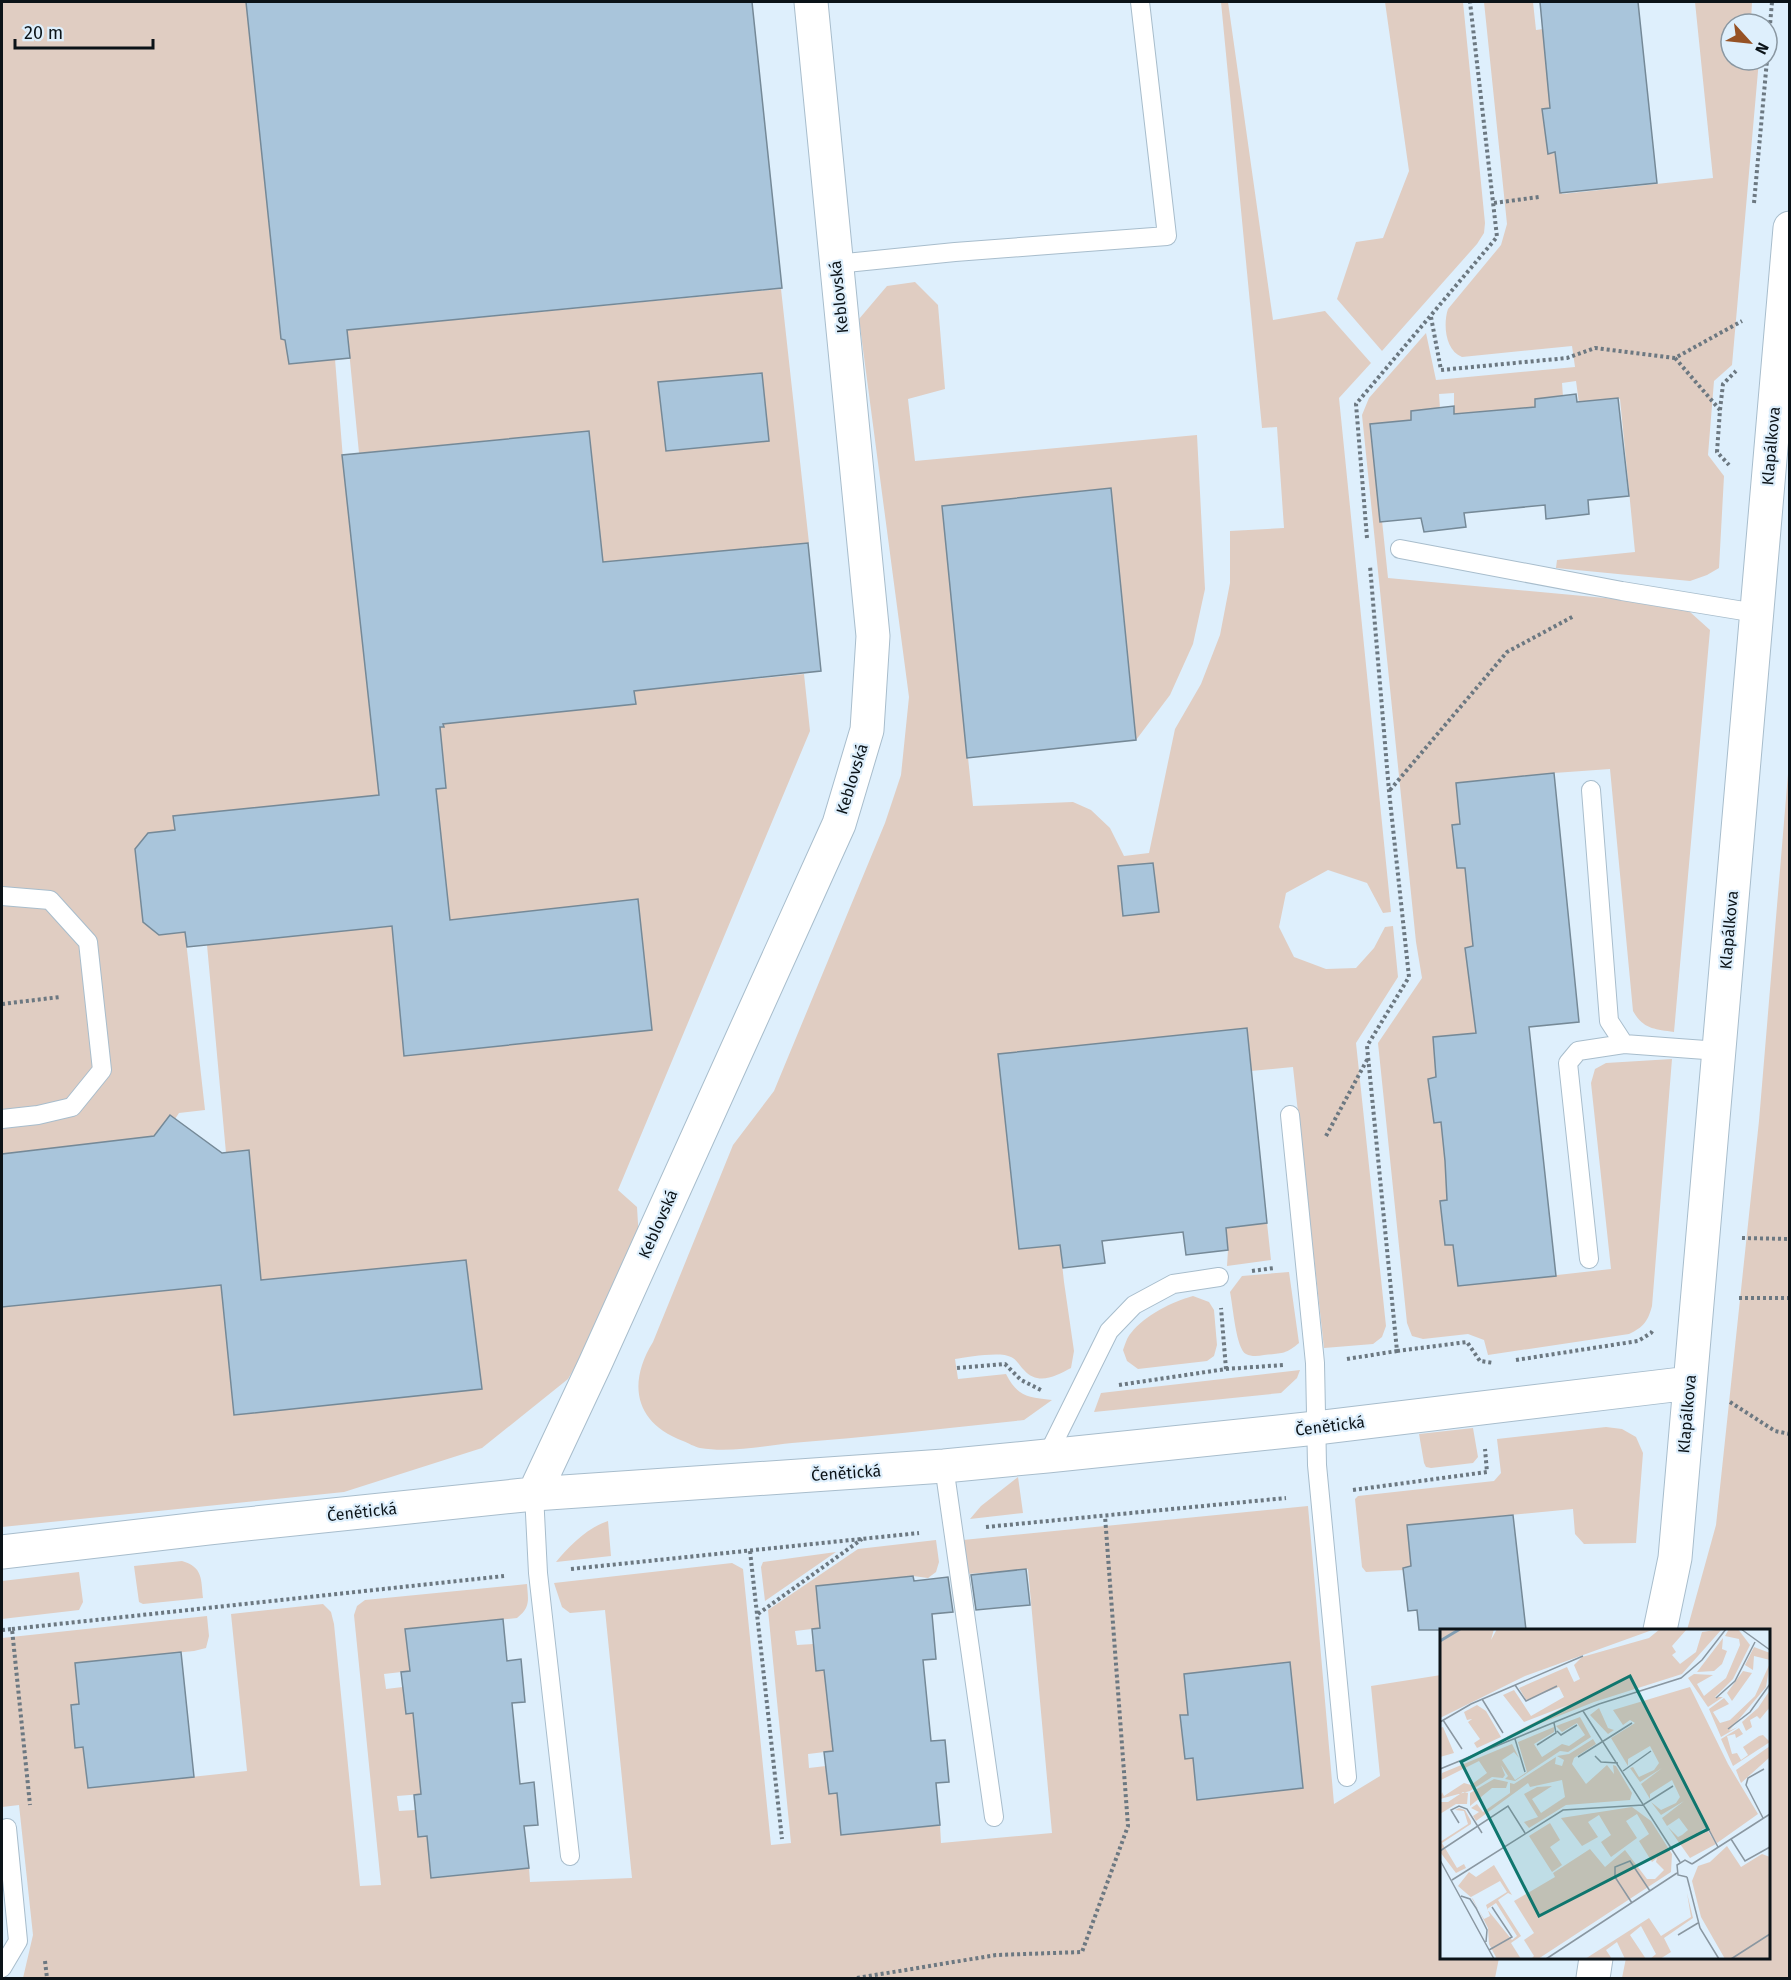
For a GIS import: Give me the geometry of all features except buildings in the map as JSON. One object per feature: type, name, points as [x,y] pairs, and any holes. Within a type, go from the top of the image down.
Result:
[{"type":"street","name":"Keblovská","points":[[534,1494],[595,1364],[838,824],[867,730],[873,636],[811,2]]},
{"type":"street","name":"Klapálkova","points":[[1660,1629],[1675,1558],[1790,228]]},
{"type":"street","name":"Čenětická","points":[[2,1552],[534,1494],[944,1466],[1047,1456],[1316,1428],[1690,1383]]},
{"type":"street","points":[[1593,1978],[1596,1959]]},
{"type":"lane","points":[[836,264],[978,250],[1167,236],[1140,2]]},
{"type":"lane","points":[[1400,549],[1622,591],[1756,613]]},
{"type":"lane","points":[[1591,790],[1610,1021],[1624,1044]]},
{"type":"lane","points":[[2,896],[50,900],[88,942],[102,1070],[72,1107],[38,1115],[2,1119]]},
{"type":"lane","points":[[1589,1259],[1568,1063],[1578,1051],[1624,1044],[1719,1051]]},
{"type":"lane","points":[[1290,1115],[1315,1363],[1316,1428],[1321,1495],[1347,1777]]},
{"type":"lane","points":[[1047,1456],[1109,1331],[1134,1305],[1173,1284],[1219,1277]]},
{"type":"lane","points":[[944,1466],[994,1817]]},
{"type":"lane","points":[[534,1494],[538,1573],[570,1856]]},
{"type":"lane","points":[[2,1968],[18,1941],[7,1828]]},
{"type":"path","points":[[1368,544],[1356,404],[1497,237],[1470,2]]},
{"type":"path","points":[[1754,203],[1766,72]]},
{"type":"path","points":[[1494,203],[1539,197]]},
{"type":"path","points":[[1431,316],[1441,370],[1567,358],[1595,348],[1675,358],[1745,319]]},
{"type":"path","points":[[1675,358],[1720,410],[1717,452],[1735,472]]},
{"type":"path","points":[[1369,556],[1389,791],[1409,977],[1367,1046],[1397,1351]]},
{"type":"path","points":[[1389,791],[1507,652],[1622,591]]},
{"type":"path","points":[[2,1004],[32,1000]]},
{"type":"path","points":[[1298,1191],[1368,1057]]},
{"type":"path","points":[[1764,1238],[1790,1239]]},
{"type":"path","points":[[1226,1369],[1219,1277],[1269,1269]]},
{"type":"path","points":[[1731,1298],[1790,1298]]},
{"type":"path","points":[[957,1368],[1005,1364],[1021,1380],[1042,1390],[1080,1391],[1226,1369],[1315,1363],[1467,1342],[1480,1361],[1494,1363],[1638,1341],[1651,1333],[1655,1326]]},
{"type":"path","points":[[1722,1396],[1775,1431],[1790,1434]]},
{"type":"path","points":[[2,1630],[863,1539],[1321,1495],[1487,1472],[1481,1407]]},
{"type":"path","points":[[857,1978],[996,1954],[1082,1953],[1128,1826],[1105,1515]]},
{"type":"path","points":[[758,1614],[863,1539]]},
{"type":"path","points":[[750,1551],[782,1839]]},
{"type":"path","points":[[12,1629],[31,1808]]},
{"type":"shaded area","points":[[2,2],[246,2],[281,339],[333,334],[343,459],[379,795],[174,816],[175,830],[148,833],[135,849],[143,922],[159,935],[185,932],[205,1110],[179,1113],[175,1119],[170,1115],[161,1127],[162,1137],[2,1154]]},
{"type":"shaded area","points":[[1221,2],[1228,2],[1273,320],[1325,311],[1371,363],[1339,398],[1391,912],[1383,913],[1367,883],[1328,870],[1286,893],[1279,927],[1294,957],[1326,969],[1356,968],[1374,948],[1385,927],[1393,926],[1398,977],[1356,1043],[1386,1326],[1382,1337],[1373,1344],[1324,1348],[1293,1067],[1251,1071],[1247,1029],[998,1055],[1019,1249],[1060,1245],[1074,1351],[1071,1368],[1041,1379],[1029,1375],[1015,1359],[1006,1355],[955,1359],[958,1379],[1006,1374],[1019,1392],[1036,1398],[1052,1400],[1024,1420],[723,1450],[700,1448],[667,1433],[654,1424],[640,1400],[638,1387],[645,1358],[733,1145],[774,1091],[885,823],[901,775],[909,697],[859,319],[887,286],[915,282],[938,305],[945,389],[908,399],[915,461],[1197,435],[1205,589],[1193,644],[1170,695],[1136,740],[1111,488],[942,506],[973,806],[1073,802],[1091,810],[1110,828],[1124,856],[1149,853],[1175,729],[1201,684],[1220,635],[1230,583],[1230,531],[1284,528],[1277,427],[1262,428]],"holes":[[[1153,863],[1159,912],[1123,916],[1118,867]]]},
{"type":"shaded area","points":[[1385,2],[1463,2],[1485,223],[1484,233],[1477,244],[1382,351],[1337,299],[1356,242],[1383,238],[1409,171]]},
{"type":"shaded area","points":[[1484,2],[1533,2],[1536,30],[1543,29],[1552,110],[1549,154],[1557,153],[1562,194],[1713,178],[1695,2],[1752,2],[1751,12],[1719,12],[1719,72],[1758,72],[1732,365],[1714,381],[1708,455],[1724,476],[1719,568],[1690,581],[1556,568],[1557,560],[1635,552],[1620,399],[1618,398],[1579,403],[1576,381],[1562,383],[1563,397],[1536,408],[1454,415],[1454,393],[1439,394],[1440,409],[1413,420],[1372,425],[1388,578],[1670,604],[1690,612],[1710,630],[1674,1032],[1645,1025],[1633,1011],[1610,769],[1458,784],[1460,824],[1454,826],[1459,869],[1467,868],[1482,1032],[1434,1038],[1438,1078],[1435,1123],[1442,1122],[1451,1202],[1443,1203],[1447,1245],[1455,1245],[1459,1286],[1611,1269],[1591,1083],[1595,1069],[1606,1063],[1672,1059],[1652,1306],[1647,1320],[1629,1334],[1488,1355],[1484,1340],[1468,1334],[1423,1339],[1412,1336],[1407,1323],[1378,1043],[1422,978],[1416,942],[1362,415],[1369,398],[1426,333],[1436,380],[1575,367],[1572,346],[1462,357],[1456,354],[1449,343],[1446,329],[1448,309],[1501,245],[1507,224]]},
{"type":"shaded area","points":[[781,289],[809,543],[603,562],[589,431],[359,453],[347,330]],"holes":[[[762,373],[769,441],[666,450],[658,382]]]},
{"type":"shaded area","points":[[804,674],[810,731],[618,1190],[637,1207],[639,1240],[610,1305],[568,1379],[482,1448],[344,1492],[2,1527],[2,1307],[221,1285],[235,1415],[482,1389],[466,1261],[261,1280],[249,1150],[226,1153],[207,945],[392,926],[404,1056],[652,1030],[450,920],[436,789],[446,788],[440,727],[444,727],[443,724],[636,704],[634,691]]},
{"type":"shaded area","points":[[1789,762],[1789,1978],[1622,1978],[1626,1959],[1770,1959],[1770,1629],[1687,1629],[1716,1525],[1759,1121]]},
{"type":"shaded area","points":[[1267,1223],[1271,1260],[1227,1266],[1226,1228]]},
{"type":"shaded area","points":[[1289,1272],[1299,1343],[1283,1353],[1250,1356],[1243,1350],[1237,1336],[1230,1292],[1242,1276]]},
{"type":"shaded area","points":[[1193,1296],[1209,1302],[1214,1310],[1217,1345],[1214,1356],[1207,1361],[1138,1369],[1127,1361],[1123,1350],[1128,1337],[1137,1326],[1159,1310]]},
{"type":"shaded area","points":[[1300,1370],[1297,1378],[1281,1393],[1094,1412],[1101,1393]]},
{"type":"shaded area","points":[[1606,1427],[1622,1429],[1636,1437],[1643,1453],[1636,1543],[1584,1544],[1575,1534],[1573,1509],[1408,1525],[1411,1566],[1404,1570],[1366,1572],[1362,1567],[1355,1499],[1358,1496],[1494,1481],[1501,1473],[1497,1439]]},
{"type":"shaded area","points":[[1473,1428],[1478,1457],[1473,1463],[1426,1467],[1419,1434]]},
{"type":"shaded area","points":[[1018,1477],[1023,1513],[970,1519],[981,1506]]},
{"type":"shaded area","points":[[1308,1506],[1334,1804],[1380,1776],[1371,1686],[1440,1675],[1440,1959],[1499,1959],[1495,1978],[23,1978],[33,1935],[19,1805],[2,1807],[2,1638],[207,1616],[209,1636],[206,1648],[75,1663],[79,1704],[71,1705],[75,1747],[83,1747],[89,1788],[247,1771],[231,1614],[323,1604],[331,1612],[334,1624],[360,1886],[381,1885],[354,1615],[357,1606],[365,1600],[527,1584],[527,1607],[517,1618],[405,1629],[410,1671],[384,1674],[386,1689],[403,1687],[406,1714],[414,1713],[422,1794],[397,1796],[399,1811],[415,1810],[418,1837],[427,1836],[431,1878],[529,1868],[530,1882],[632,1878],[605,1610],[570,1613],[562,1607],[554,1583],[732,1563],[743,1569],[771,1845],[791,1843],[768,1610],[858,1549],[936,1540],[939,1562],[936,1572],[928,1578],[913,1576],[816,1586],[820,1628],[795,1631],[797,1645],[813,1644],[817,1671],[824,1670],[833,1751],[808,1754],[809,1768],[826,1766],[829,1794],[837,1793],[842,1835],[940,1825],[941,1843],[1052,1833],[1028,1569],[967,1574],[963,1540]],"holes":[[[1289,1663],[1302,1788],[1197,1800],[1193,1758],[1185,1759],[1180,1716],[1188,1715],[1184,1674]]]},
{"type":"shaded area","points":[[608,1521],[611,1556],[556,1562],[572,1544]]},
{"type":"shaded area","points":[[836,1552],[765,1601],[761,1567],[763,1562]]},
{"type":"shaded area","points":[[182,1561],[194,1567],[200,1575],[203,1598],[143,1604],[139,1602],[134,1566]]},
{"type":"shaded area","points":[[79,1572],[83,1602],[79,1610],[2,1619],[2,1581]]}]
